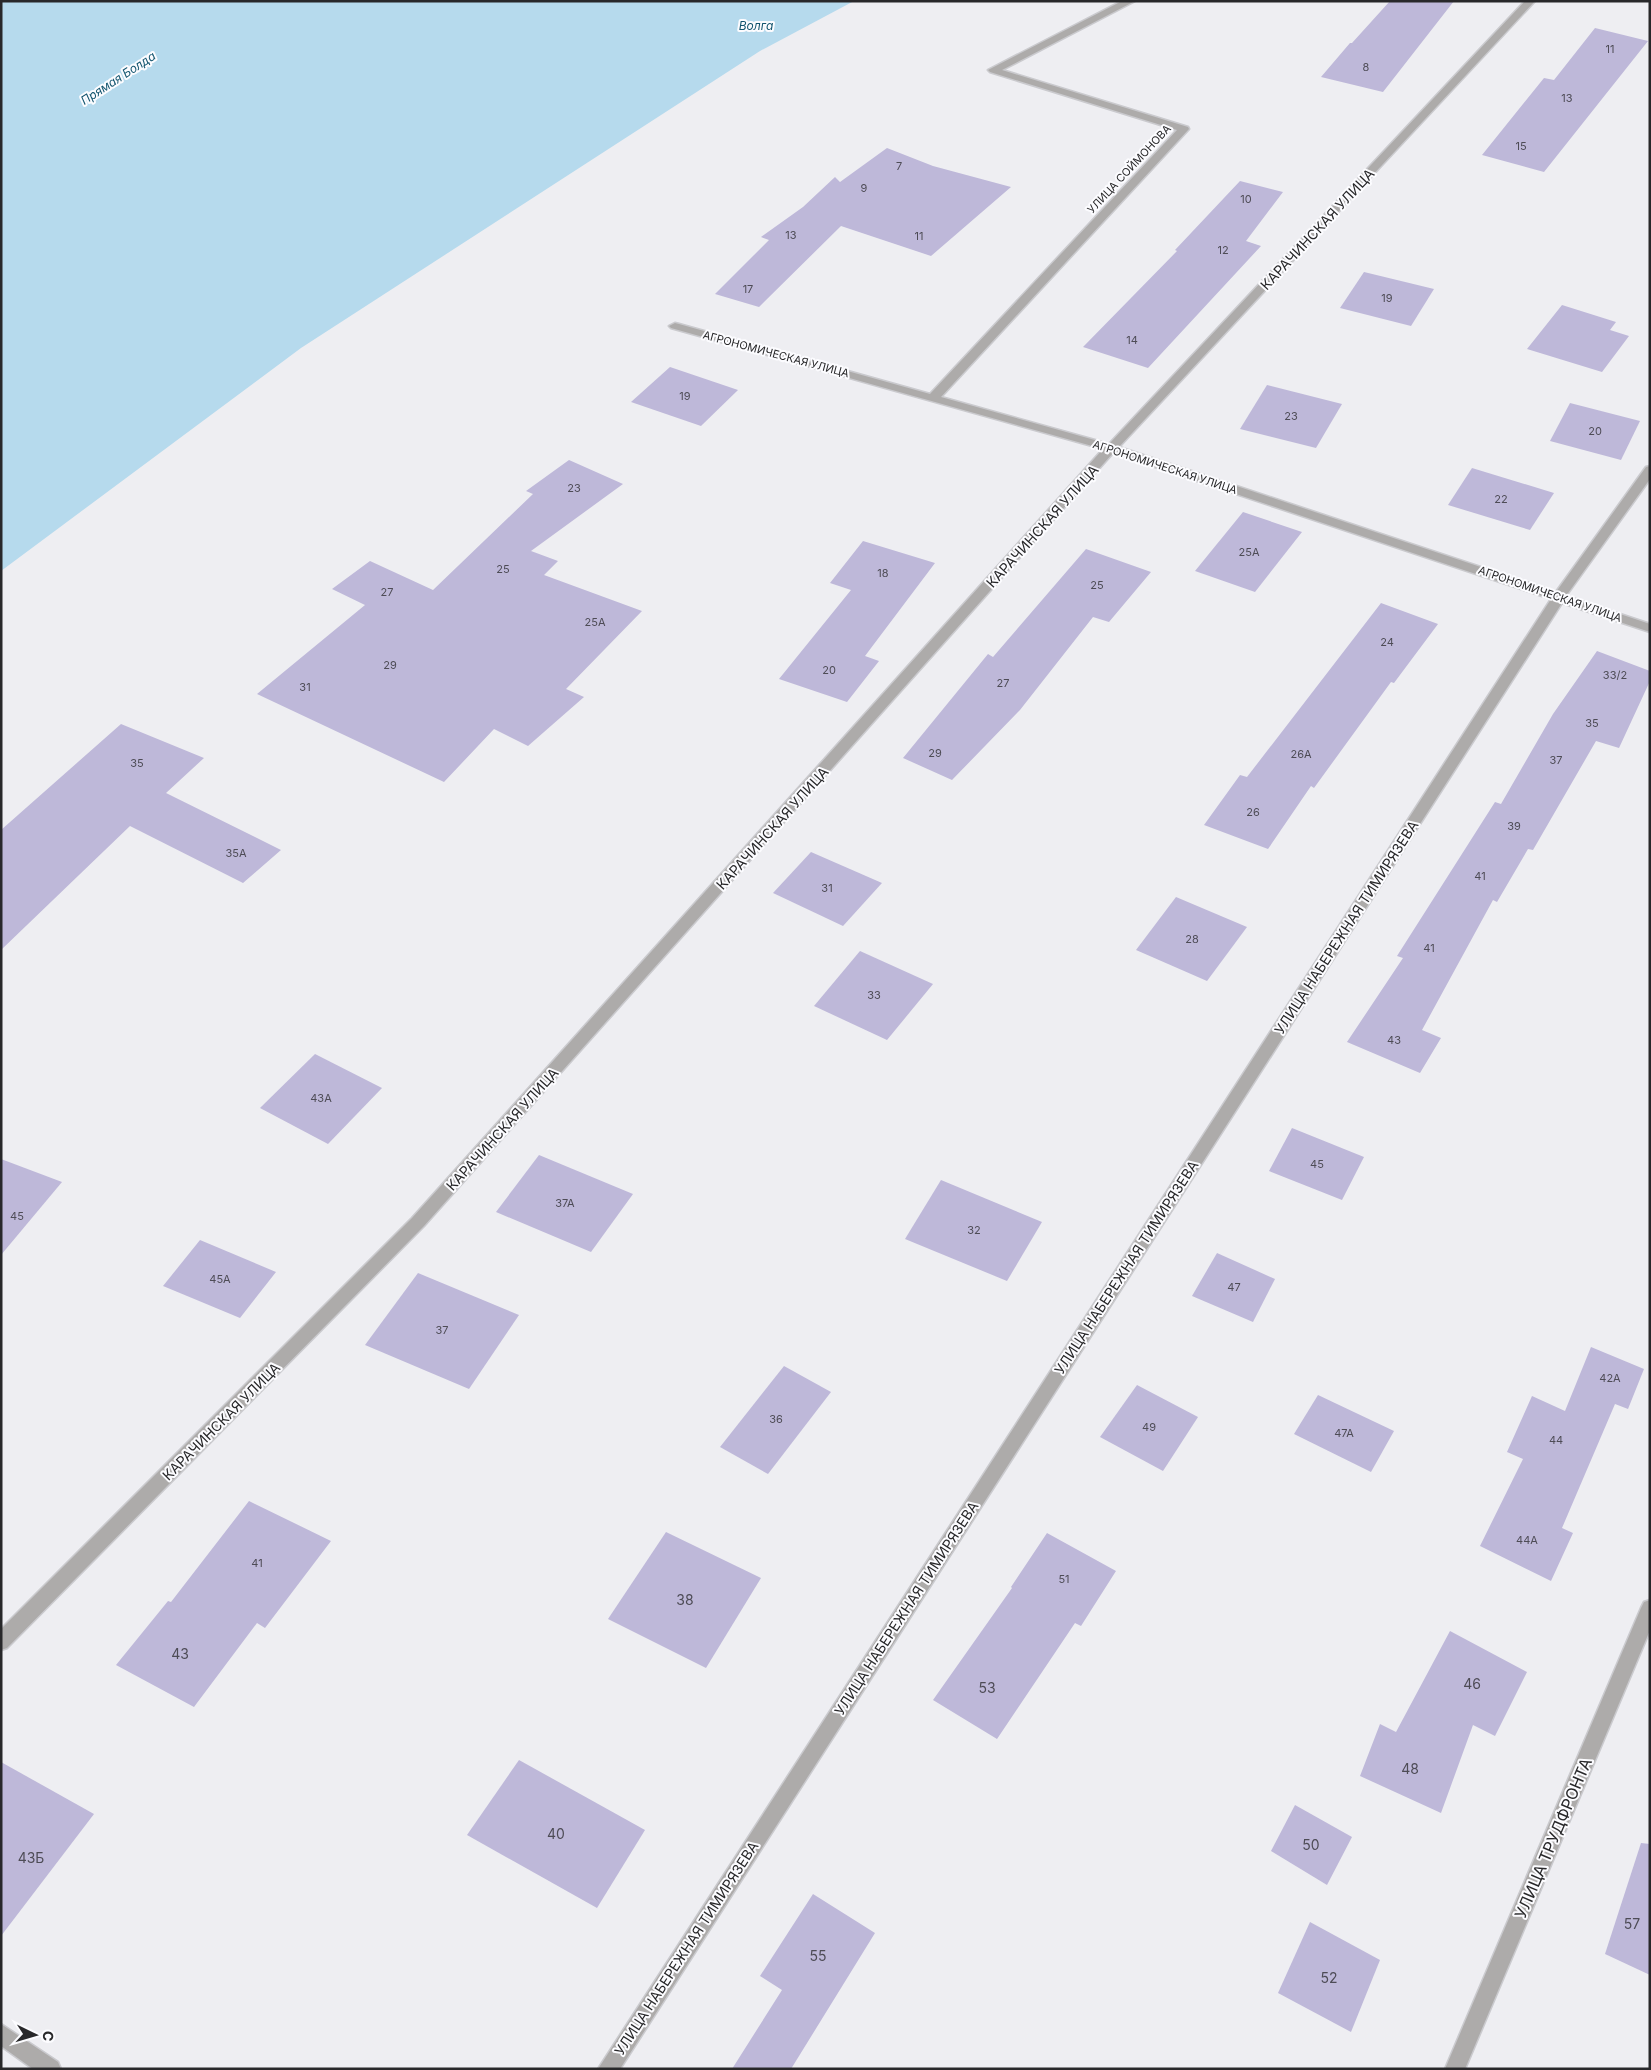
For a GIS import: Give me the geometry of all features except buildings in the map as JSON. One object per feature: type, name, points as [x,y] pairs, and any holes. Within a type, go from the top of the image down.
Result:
[{"type":"street","name":"УЛИЦА СОЙМОНОВА","points":[[933,398],[1184,129],[993,70],[1130,1]]},
{"type":"street","name":"КАРАЧИНСКАЯ УЛИЦА","points":[[1,1642],[418,1222],[1111,448],[1530,1]]},
{"type":"street","name":"АГРОНОМИЧЕСКАЯ УЛИЦА","points":[[675,326],[1111,448],[1650,628]]},
{"type":"street","name":"УЛИЦА НАБЕРЕЖНАЯ ТИМИРЯЗЕВА","points":[[608,2069],[1560,597],[1650,470]]},
{"type":"street","name":"УЛИЦА ТРУДФРОНТА","points":[[1456,2069],[1650,1608]]},
{"type":"street","points":[[1,2034],[51,2069]]},
{"type":"water","points":[[1,1],[854,1],[760,51],[301,348],[1,571]]},
{"type":"water label","name":"Волга","points":[[756,25]]},
{"type":"water label","name":"Прямая Болда","points":[[118,78]]}]
